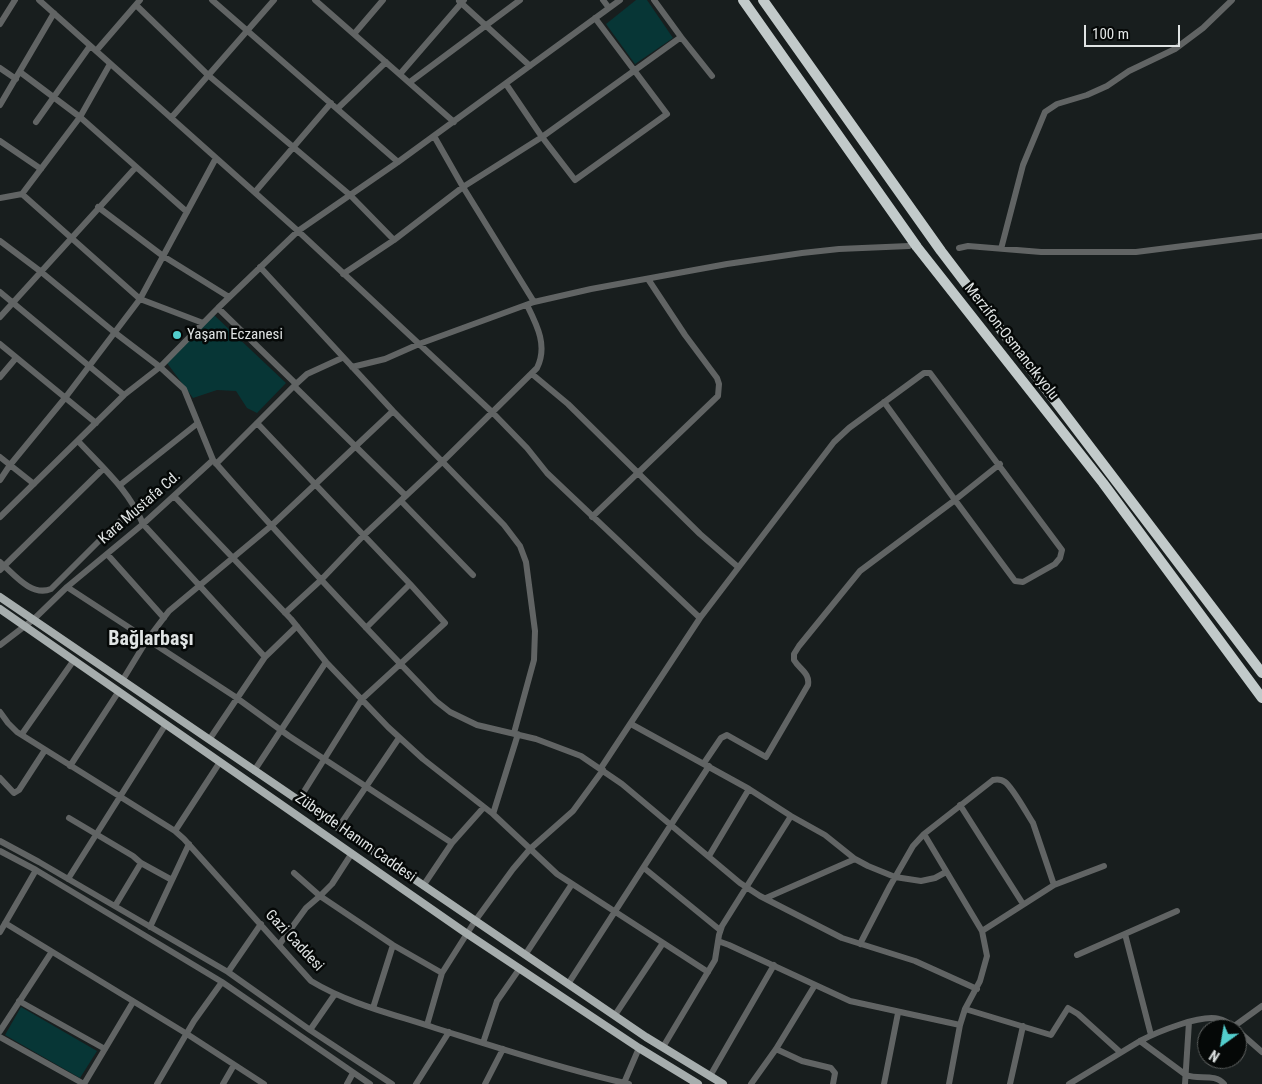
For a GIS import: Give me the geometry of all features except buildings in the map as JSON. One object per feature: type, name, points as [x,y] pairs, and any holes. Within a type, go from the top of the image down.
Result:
[{"type":"highway","name":"Merzifon-Osmancık yolu","points":[[742,0],[917,247],[1103,483],[1262,698]]},
{"type":"highway","name":"Merzifon-Osmancık yolu","points":[[763,0],[941,251],[1262,673]]},
{"type":"main road","points":[[0,597],[615,1016],[723,1084]]},
{"type":"main road","name":"Zübeyde Hanım Caddesi","points":[[0,609],[468,934],[640,1048],[698,1084]]},
{"type":"street","points":[[0,24],[15,0]]},
{"type":"street","points":[[39,0],[298,231],[492,412],[527,448],[547,473],[700,618]]},
{"type":"street","points":[[212,0],[398,162]]},
{"type":"street","points":[[171,118],[274,0]]},
{"type":"street","points":[[315,0],[454,122]]},
{"type":"street","points":[[354,34],[383,0]]},
{"type":"street","points":[[410,82],[520,0]]},
{"type":"street","points":[[603,0],[610,8]]},
{"type":"street","points":[[0,517],[124,395],[160,367],[202,323],[298,231],[454,122],[620,0]]},
{"type":"street","points":[[654,0],[712,76]]},
{"type":"street","points":[[1001,249],[1023,165],[1045,112],[1057,104],[1087,95],[1107,86],[1130,71],[1176,49],[1203,28],[1232,0]]},
{"type":"street","points":[[400,74],[461,1],[530,66]]},
{"type":"street","points":[[96,51],[138,2],[208,75],[350,195],[394,240]]},
{"type":"street","points":[[0,106],[54,13]]},
{"type":"street","points":[[506,84],[542,137],[575,180],[667,114],[595,18]]},
{"type":"street","points":[[343,274],[394,240],[463,187],[542,137],[681,37]]},
{"type":"street","points":[[36,122],[90,46]]},
{"type":"street","points":[[337,109],[386,62]]},
{"type":"street","points":[[0,198],[22,194],[80,117],[110,64]]},
{"type":"street","points":[[0,68],[16,79]]},
{"type":"street","points":[[20,72],[80,117],[187,212]]},
{"type":"street","points":[[255,192],[331,103]]},
{"type":"street","points":[[285,613],[532,374],[540,362],[542,349],[531,303],[434,136]]},
{"type":"street","points":[[0,141],[41,169]]},
{"type":"street","points":[[0,480],[10,464],[65,398],[140,299],[216,158]]},
{"type":"street","points":[[0,317],[136,167]]},
{"type":"street","points":[[22,194],[140,299],[202,323]]},
{"type":"street","points":[[98,207],[163,256],[229,297]]},
{"type":"street","points":[[959,248],[968,246],[1054,253],[1136,252],[1262,236]]},
{"type":"street","points":[[0,242],[40,271],[160,367],[184,389],[215,462],[271,526],[366,628],[436,701],[450,712],[477,724],[536,739],[581,756],[602,769],[747,888],[842,938],[915,961],[977,989]]},
{"type":"street","points":[[352,368],[385,359],[419,344],[531,303],[591,289],[726,264],[802,253],[909,246]]},
{"type":"street","points":[[260,267],[342,358],[510,531],[520,546],[526,562],[535,631],[535,651],[516,734],[493,814]]},
{"type":"street","points":[[592,516],[718,396],[717,378],[684,335],[648,279]]},
{"type":"street","points":[[0,292],[124,395]]},
{"type":"street","points":[[218,308],[355,447],[473,575]]},
{"type":"street","points":[[0,344],[96,423]]},
{"type":"street","points":[[0,377],[16,358]]},
{"type":"street","name":"Kara Mustafa Cd.","points":[[0,645],[34,619],[67,587],[215,462],[307,374],[342,358]]},
{"type":"street","points":[[428,1025],[442,974],[475,921],[513,869],[530,849],[573,811],[700,618],[834,442],[849,428],[884,402],[924,373],[930,373],[1000,464],[1062,550],[1060,558],[1055,564],[1023,582],[1015,580],[884,402]]},
{"type":"street","points":[[532,374],[568,404],[700,534],[738,567]]},
{"type":"street","points":[[122,681],[146,640],[169,611],[234,559],[271,526],[393,411]]},
{"type":"street","points":[[120,485],[198,423]]},
{"type":"street","points":[[257,423],[445,623],[362,699],[298,801]]},
{"type":"street","points":[[78,441],[120,485],[136,507],[143,524],[265,657]]},
{"type":"street","points":[[0,457],[34,484]]},
{"type":"street","points":[[568,984],[671,825],[720,738],[727,735],[766,756],[808,685],[809,679],[806,673],[794,660],[794,654],[799,646],[860,571],[1000,464]]},
{"type":"street","points":[[103,469],[1,566],[31,588],[44,592],[51,589],[111,529],[136,507]]},
{"type":"street","points":[[174,496],[285,613],[326,662],[399,738],[493,814],[557,874],[708,972]]},
{"type":"street","points":[[107,554],[164,618]]},
{"type":"street","points":[[366,628],[410,584]]},
{"type":"street","points":[[67,587],[237,698],[323,759],[452,843]]},
{"type":"street","points":[[209,740],[265,657],[296,626]]},
{"type":"street","points":[[22,734],[74,660]]},
{"type":"street","points":[[254,771],[326,662]]},
{"type":"street","points":[[70,766],[119,691]]},
{"type":"street","name":"Gazi Caddesi","points":[[0,712],[8,723],[45,750],[175,831],[189,844],[311,981],[335,994],[373,1008],[603,1081],[626,1084]]},
{"type":"street","points":[[68,879],[166,724]]},
{"type":"street","points":[[631,724],[749,789],[825,835],[855,859],[895,877],[928,880],[946,872]]},
{"type":"street","points":[[338,828],[399,738]]},
{"type":"street","points":[[0,778],[14,793],[19,790],[45,750]]},
{"type":"street","points":[[175,831],[220,762]]},
{"type":"street","points":[[860,944],[913,846],[924,834],[991,781],[998,779],[1005,782],[1033,823],[1054,885]]},
{"type":"street","points":[[709,856],[749,789]]},
{"type":"street","points":[[960,805],[1023,904]]},
{"type":"street","points":[[423,886],[452,843],[484,807]]},
{"type":"street","points":[[663,1047],[716,960],[720,930],[791,816]]},
{"type":"street","points":[[69,818],[172,880]]},
{"type":"street","points":[[924,834],[982,930],[987,951],[987,962],[977,989],[965,1009],[960,1025],[949,1084]]},
{"type":"street","points":[[0,841],[228,972],[310,1030],[392,1084]]},
{"type":"street","points":[[150,927],[189,844]]},
{"type":"street","points":[[0,851],[36,870],[222,982],[370,1084]]},
{"type":"street","points":[[280,945],[306,908],[332,884],[352,854]]},
{"type":"street","points":[[766,898],[855,859]]},
{"type":"street","points":[[115,906],[141,863]]},
{"type":"street","points":[[982,930],[1054,885],[1104,866]]},
{"type":"street","points":[[644,868],[720,930]]},
{"type":"street","points":[[0,932],[36,870]]},
{"type":"street","points":[[294,873],[320,896],[393,945],[442,974]]},
{"type":"street","points":[[525,955],[572,884]]},
{"type":"street","points":[[1077,955],[1177,911]]},
{"type":"street","points":[[5,924],[186,1034],[264,1084]]},
{"type":"street","points":[[228,972],[261,924]]},
{"type":"street","points":[[1125,934],[1151,1035]]},
{"type":"street","points":[[718,941],[850,1001],[960,1025]]},
{"type":"street","points":[[615,1016],[662,943]]},
{"type":"street","points":[[373,1008],[393,945]]},
{"type":"street","points":[[1,1028],[51,953]]},
{"type":"street","points":[[710,1076],[774,966]]},
{"type":"street","points":[[483,1043],[497,1001],[520,968]]},
{"type":"street","points":[[157,1084],[186,1034],[222,982]]},
{"type":"street","points":[[751,1084],[776,1049],[815,985]]},
{"type":"street","points":[[310,1030],[335,994]]},
{"type":"street","points":[[19,1001],[105,1049]]},
{"type":"street","points":[[0,1037],[84,1084],[134,1002]]},
{"type":"street","points":[[1247,1019],[1262,1006]]},
{"type":"street","points":[[965,1009],[1051,1035],[1068,1008],[1078,1014],[1120,1052]]},
{"type":"street","points":[[884,1084],[898,1013]]},
{"type":"street","points":[[1069,1084],[1151,1035],[1197,1021]]},
{"type":"street","points":[[1185,1084],[1189,1022]]},
{"type":"street","points":[[1010,1084],[1023,1026]]},
{"type":"street","points":[[416,1084],[449,1032]]},
{"type":"street","points":[[1247,1038],[1262,1052]]},
{"type":"street","points":[[1140,1041],[1186,1075],[1195,1078],[1215,1078],[1224,1084]]},
{"type":"street","points":[[626,1084],[640,1048]]},
{"type":"street","points":[[487,1083],[503,1049]]},
{"type":"street","points":[[776,1049],[802,1061],[831,1068],[835,1073],[833,1084]]},
{"type":"street","points":[[222,1084],[234,1065]]},
{"type":"street","points":[[347,1084],[353,1073]]},
{"type":"shaded area","points":[[636,0],[647,0],[673,38],[635,64],[606,24]]},
{"type":"shaded area","points":[[214,315],[286,383],[257,413],[247,408],[236,391],[217,390],[193,398],[167,363]]},
{"type":"shaded area","points":[[21,1007],[97,1051],[80,1078],[5,1035]]},
{"type":"place","name":"Yaşam Eczanesi","points":[[177,335]]},
{"type":"district","name":"Bağlarbaşı","points":[[151,640]]}]
